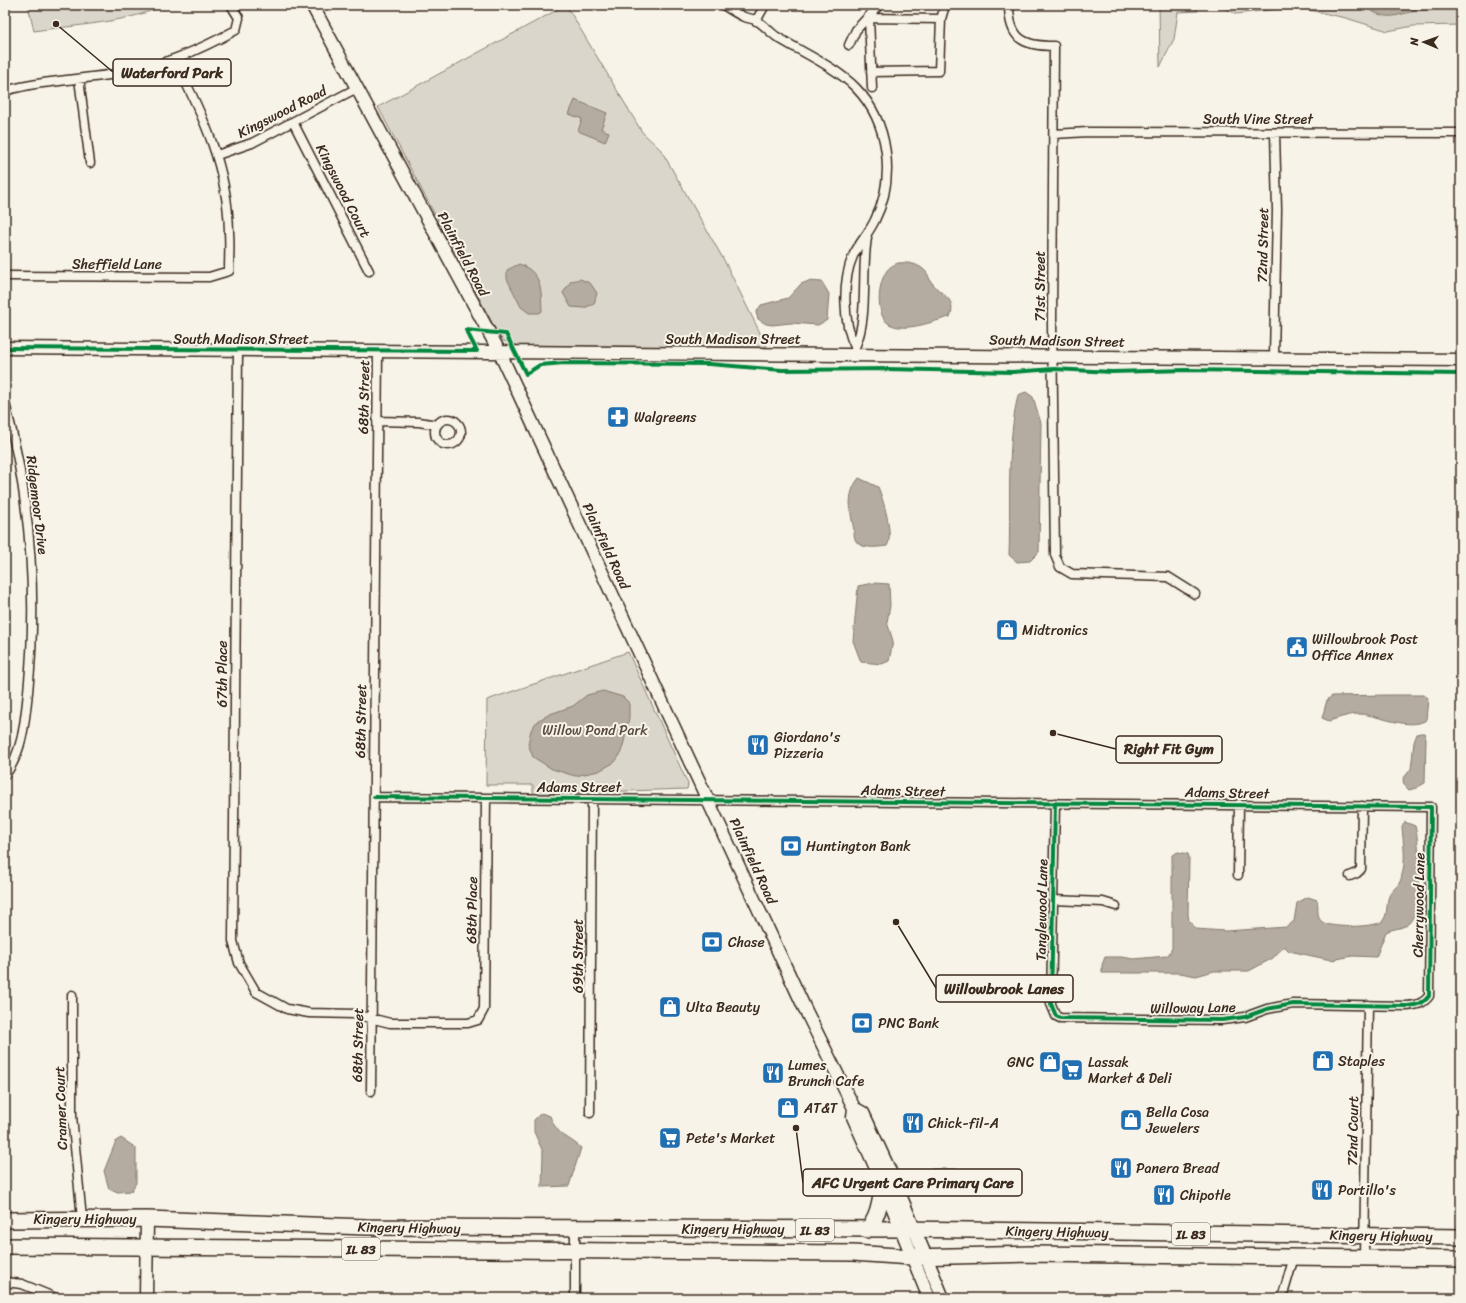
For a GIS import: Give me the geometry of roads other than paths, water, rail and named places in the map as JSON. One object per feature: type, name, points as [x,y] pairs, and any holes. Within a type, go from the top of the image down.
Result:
[{"type":"highway","points":[[867,1230],[874,1222],[878,1214],[883,1184]]},
{"type":"highway","name":"Kingery Highway","points":[[5,1220],[148,1219],[331,1227],[908,1229],[1461,1237]]},
{"type":"highway","name":"Kingery Highway","points":[[5,1246],[147,1246],[576,1252],[847,1253],[912,1257],[1032,1254],[1461,1259]]},
{"type":"main road","name":"Plainfield Road","points":[[312,5],[498,351],[805,1009],[854,1108],[853,1117],[883,1184],[908,1229],[927,1257],[943,1298]]},
{"type":"main road","name":"South Madison Street","points":[[5,348],[1274,357],[1461,360]]},
{"type":"main road","name":"Plainfield Road","points":[[854,1108],[863,1113],[908,1229],[912,1257],[929,1298]]},
{"type":"main road","points":[[146,1298],[148,1219]]},
{"type":"street","points":[[5,91],[27,86],[132,71],[174,60],[236,30],[239,22],[238,14],[231,5]]},
{"type":"street","points":[[723,5],[744,17],[756,20],[775,36],[841,75],[856,88],[876,118],[886,147],[887,180],[878,213],[867,236],[853,256],[846,277],[845,289],[849,334],[855,347],[861,334],[864,292],[863,258],[867,236]]},
{"type":"street","points":[[756,20],[765,5]]},
{"type":"street","points":[[871,72],[940,71],[941,19],[945,5]]},
{"type":"street","name":"71st Street","points":[[1009,5],[1010,23],[1019,38],[1026,44],[1054,46],[1054,555],[1060,567],[1072,574],[1168,577],[1195,594]]},
{"type":"street","points":[[849,45],[856,30],[869,18],[877,6]]},
{"type":"street","points":[[869,18],[941,19]]},
{"type":"street","points":[[869,18],[872,88]]},
{"type":"street","points":[[174,60],[200,110],[217,155]]},
{"type":"street","points":[[79,79],[90,163]]},
{"type":"street","name":"Kingswood Road","points":[[217,155],[252,143],[357,88]]},
{"type":"street","name":"Kingswood Court","points":[[293,122],[370,271]]},
{"type":"street","name":"South Vine Street","points":[[1054,134],[1088,132],[1461,133]]},
{"type":"street","name":"72nd Street","points":[[1274,357],[1277,210],[1275,133]]},
{"type":"street","name":"Sheffield Lane","points":[[5,276],[209,277],[228,272],[228,208],[217,155]]},
{"type":"street","name":"67th Place","points":[[238,350],[233,941],[238,963],[256,992],[279,1006],[297,1012],[354,1014],[372,1018]]},
{"type":"street","name":"68th Street","points":[[371,1091],[378,351]]},
{"type":"street","name":"Ridgemoor Drive","points":[[5,403],[16,450],[26,511],[30,553],[32,614],[30,671],[23,725],[18,751],[5,776]]},
{"type":"street","points":[[377,421],[419,422],[437,425]]},
{"type":"street","name":"Adams Street","points":[[374,797],[1431,807]]},
{"type":"street","name":"68th Place","points":[[372,1018],[390,1023],[468,1023],[478,1020],[484,1009],[486,798]]},
{"type":"street","name":"69th Street","points":[[590,1113],[592,798]]},
{"type":"street","name":"Tanglewood Lane","points":[[1055,803],[1051,1004],[1056,1016]]},
{"type":"street","points":[[1238,875],[1239,804]]},
{"type":"street","points":[[1350,876],[1362,869],[1362,806]]},
{"type":"street","name":"Cherrywood Lane","points":[[1425,1002],[1429,996],[1430,987],[1431,807]]},
{"type":"street","points":[[1053,900],[1102,902],[1116,906]]},
{"type":"street","name":"Cramer Court","points":[[72,996],[72,1116],[82,1219]]},
{"type":"street","name":"Willoway Lane","points":[[1056,1016],[1066,1019],[1222,1020],[1245,1018],[1267,1009],[1293,1004],[1417,1005],[1425,1002]]},
{"type":"street","name":"72nd Court","points":[[1364,1257],[1368,1005]]},
{"type":"street","points":[[575,1229],[575,1298]]},
{"type":"street","points":[[1282,1298],[1294,1257]]},
{"type":"street","points":[[5,1282],[22,1284],[56,1298]]},
{"type":"place","name":"Waterford Park","points":[[56,24]]},
{"type":"place","name":"Walgreens","points":[[618,417]]},
{"type":"place","name":"Midtronics","points":[[1007,630]]},
{"type":"place","name":"Willowbrook Post Office Annex","points":[[1297,647]]},
{"type":"place","name":"Right Fit Gym","points":[[1053,733]]},
{"type":"place","name":"Giordano's Pizzeria","points":[[758,745]]},
{"type":"place","name":"Huntington Bank","points":[[791,846]]},
{"type":"place","name":"Willowbrook Lanes","points":[[896,922]]},
{"type":"place","name":"Chase","points":[[712,942]]},
{"type":"place","name":"Ulta Beauty","points":[[670,1007]]},
{"type":"place","name":"PNC Bank","points":[[862,1023]]},
{"type":"place","name":"Staples","points":[[1323,1061]]},
{"type":"place","name":"GNC","points":[[1050,1062]]},
{"type":"place","name":"Lassak Market & Deli","points":[[1072,1070]]},
{"type":"place","name":"Lumes Brunch Cafe","points":[[773,1073]]},
{"type":"place","name":"AT&T","points":[[788,1108]]},
{"type":"place","name":"Bella Cosa Jewelers","points":[[1131,1120]]},
{"type":"place","name":"Chick-fil-A","points":[[913,1123]]},
{"type":"place","name":"AFC Urgent Care Primary Care","points":[[796,1128]]},
{"type":"place","name":"Pete's Market","points":[[670,1138]]},
{"type":"place","name":"Panera Bread","points":[[1121,1168]]},
{"type":"place","name":"Portillo's","points":[[1322,1190]]},
{"type":"place","name":"Chipotle","points":[[1164,1195]]},
{"type":"park label","name":"Willow Pond Park","points":[[595,730]]}]
